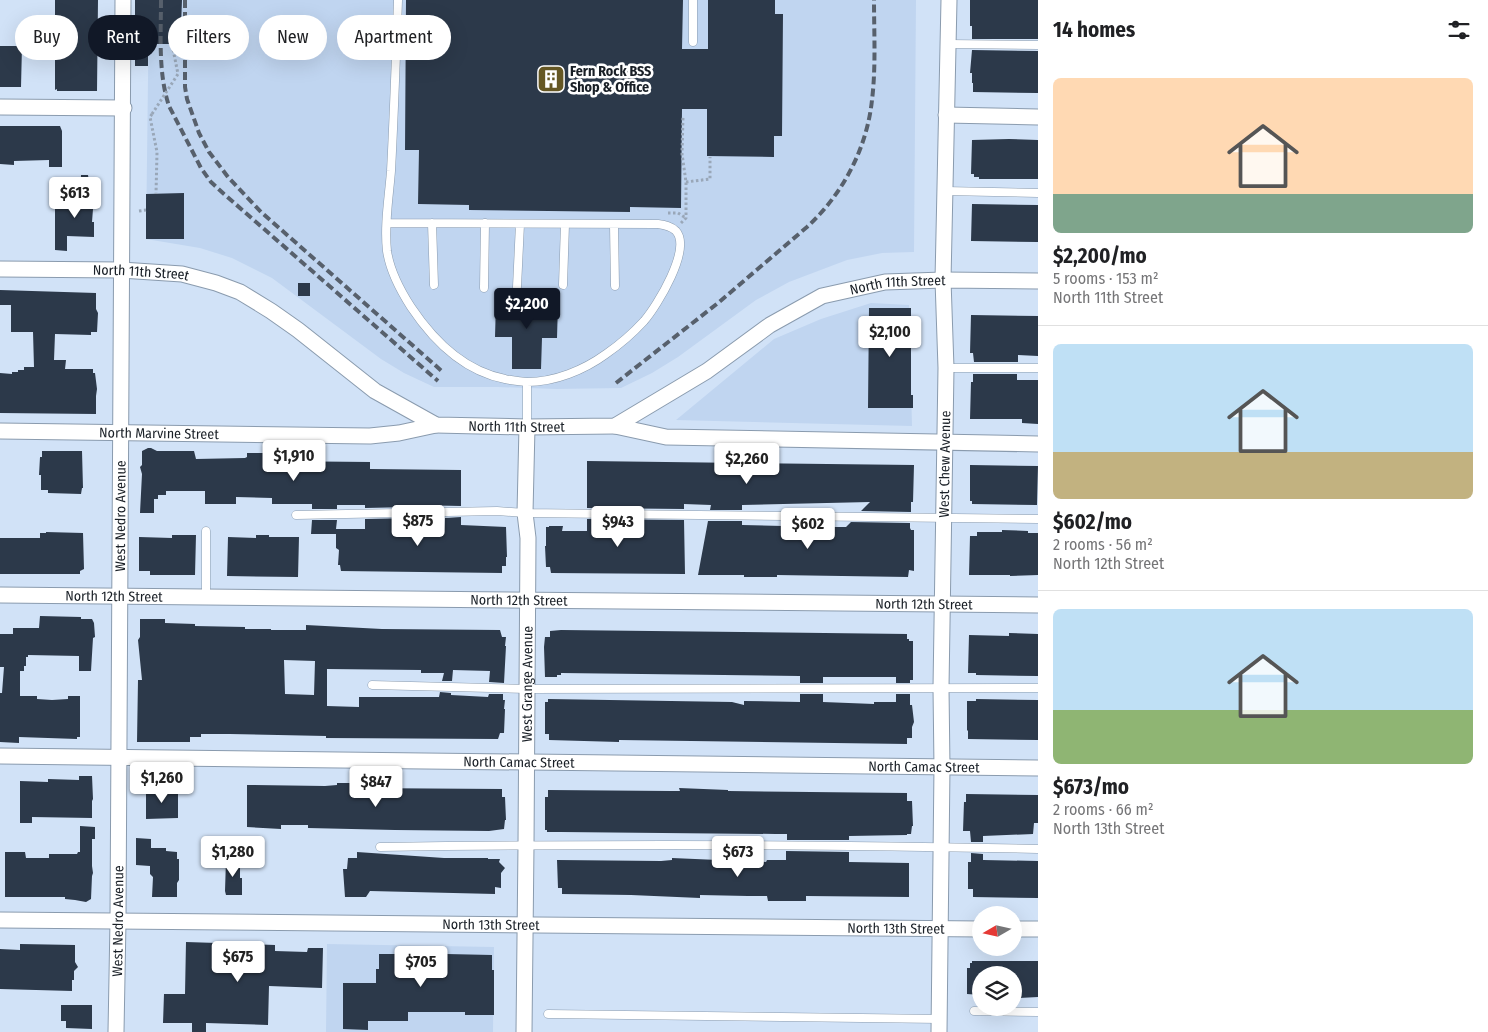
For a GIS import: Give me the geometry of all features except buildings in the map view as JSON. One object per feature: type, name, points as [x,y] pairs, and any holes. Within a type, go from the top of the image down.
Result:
[{"type":"street","name":"West Nedro Avenue","points":[[116,1032],[124,0]]},
{"type":"street","name":"West Chew Avenue","points":[[940,1025],[941,688],[946,443],[943,280],[949,0]]},
{"type":"street","points":[[0,107],[124,108]]},
{"type":"street","points":[[946,115],[1038,117]]},
{"type":"street","name":"North 11th Street","points":[[0,269],[121,270],[182,274],[216,283],[240,292],[298,330],[375,390],[436,425],[527,427],[615,426],[706,371],[770,324],[822,296],[885,282],[943,280],[1038,281]]},
{"type":"street","name":"North Marvine Street","points":[[0,431],[370,436],[399,433],[436,425]]},
{"type":"street","points":[[615,426],[666,437],[1038,444]]},
{"type":"street","name":"West Grange Avenue","points":[[524,1032],[528,538],[525,513],[527,427]]},
{"type":"street","name":"North 12th Street","points":[[0,595],[1038,605]]},
{"type":"street","name":"North Camac Street","points":[[0,756],[1038,768]]},
{"type":"street","name":"North 13th Street","points":[[0,920],[972,929]]},
{"type":"street","points":[[1022,929],[1038,929]]},
{"type":"lane","points":[[387,223],[658,224],[669,226],[677,232],[680,241],[678,255],[669,281],[663,294],[644,320],[607,354],[581,368],[540,382],[527,382],[504,379],[471,366],[456,357],[433,336],[408,302],[392,273],[387,252],[387,223],[398,0]]},
{"type":"lane","points":[[693,0],[693,42]]},
{"type":"lane","points":[[948,44],[1038,45]]},
{"type":"lane","points":[[945,191],[1038,193]]},
{"type":"lane","points":[[432,223],[434,285]]},
{"type":"lane","points":[[484,288],[485,224]]},
{"type":"lane","points":[[517,287],[520,224]]},
{"type":"lane","points":[[563,285],[565,224]]},
{"type":"lane","points":[[614,224],[615,286]]},
{"type":"lane","points":[[946,368],[1038,368]]},
{"type":"lane","points":[[527,382],[527,427]]},
{"type":"lane","points":[[296,515],[497,511],[525,513],[1038,519]]},
{"type":"lane","points":[[206,531],[206,597]]},
{"type":"lane","points":[[372,685],[527,689],[1038,688]]},
{"type":"lane","points":[[380,847],[526,845],[940,846],[1038,849]]},
{"type":"lane","points":[[1022,1012],[1038,1012]]},
{"type":"lane","points":[[548,1014],[940,1025]]},
{"type":"path","points":[[156,194],[156,152],[150,117],[178,74],[175,60]]},
{"type":"path","points":[[683,116],[682,154],[686,182],[686,218]]},
{"type":"path","points":[[686,182],[710,180],[710,156]]},
{"type":"path","points":[[139,210],[146,210]]},
{"type":"path","points":[[668,213],[678,213],[686,218]]},
{"type":"path","points":[[680,223],[686,218]]},
{"type":"shaded area","points":[[149,0],[916,0],[914,252],[882,253],[847,260],[789,282],[756,300],[678,357],[652,373],[621,388],[434,387],[404,373],[381,359],[272,278],[232,258],[200,248],[146,239],[148,60],[158,60],[158,15],[149,15]]},
{"type":"shaded area","points":[[871,303],[909,305],[912,426],[676,420],[774,339],[821,319]]},
{"type":"shaded area","points":[[327,944],[494,947],[493,1032],[326,1032]]},
{"type":"railway","points":[[161,0],[161,54],[165,93],[169,106],[201,168],[211,182],[438,381]]},
{"type":"railway","points":[[185,0],[185,87],[187,99],[199,133],[209,152],[228,177],[261,212],[444,373]]},
{"type":"railway","points":[[616,383],[718,303],[807,227],[832,200],[859,153],[869,118],[874,75],[874,0]]},
{"type":"place","name":"Fern Rock BSS Shop & Office","points":[[551,79]]}]
